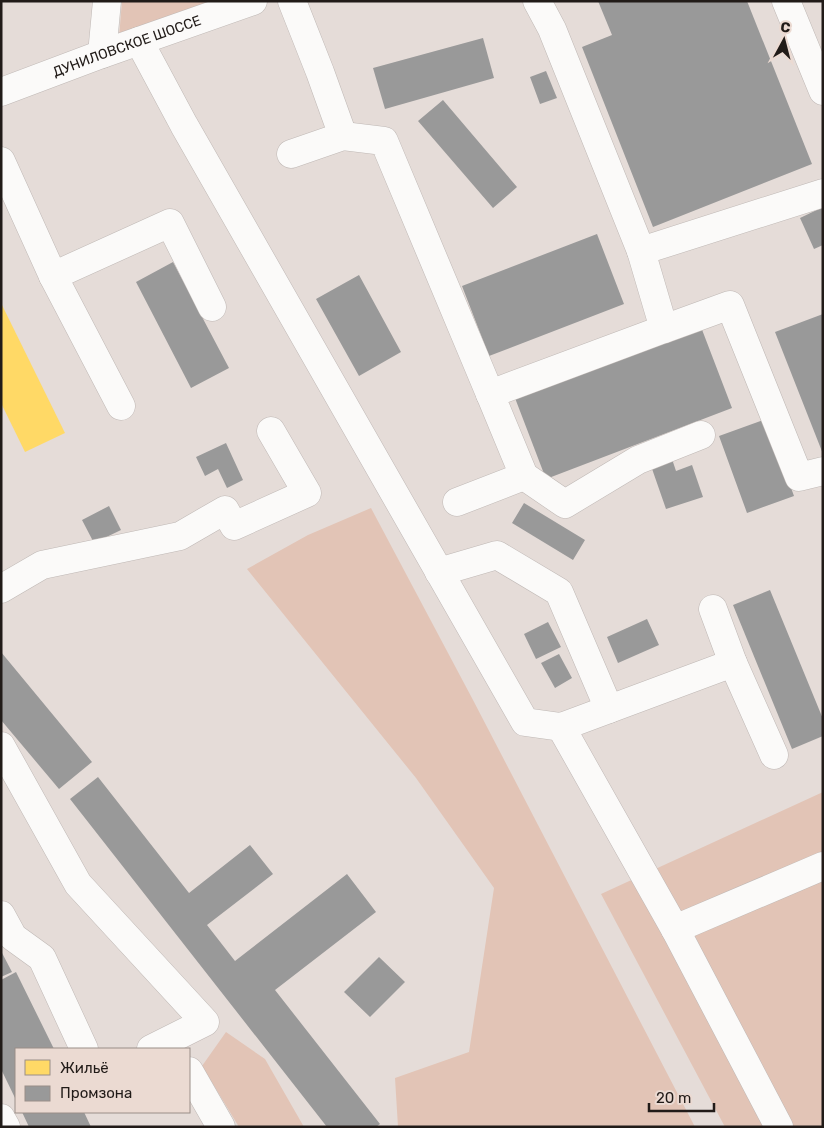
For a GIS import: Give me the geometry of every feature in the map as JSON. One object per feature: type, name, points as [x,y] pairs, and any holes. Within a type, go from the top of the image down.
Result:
[{"type":"street","points":[[102,54],[107,1]]},
{"type":"street","name":"ДУНИЛОВСКОЕ ШОССЕ","points":[[1,92],[252,1]]},
{"type":"street","points":[[292,1],[343,136]]},
{"type":"street","points":[[538,1],[552,29],[641,251],[664,328]]},
{"type":"street","points":[[786,1],[823,91]]},
{"type":"street","points":[[139,42],[525,722],[561,727],[733,663]]},
{"type":"street","points":[[290,154],[343,136],[384,142],[524,476],[565,504],[638,460],[701,435]]},
{"type":"street","points":[[1,161],[53,276],[121,406]]},
{"type":"street","points":[[641,251],[823,193]]},
{"type":"street","points":[[53,276],[170,223],[212,307]]},
{"type":"street","points":[[490,394],[730,305],[799,477],[823,470]]},
{"type":"street","points":[[1,589],[42,566],[180,536],[225,510],[234,526],[307,493],[270,432]]},
{"type":"street","points":[[457,502],[524,476]]},
{"type":"street","points":[[439,572],[498,555],[558,592],[609,709]]},
{"type":"street","points":[[713,609],[733,663],[774,755]]},
{"type":"street","points":[[561,727],[675,929],[779,1127]]},
{"type":"street","points":[[1,746],[78,884],[205,1022],[166,1046]]},
{"type":"street","points":[[675,929],[823,866]]},
{"type":"street","points":[[1,915],[13,936],[42,958],[84,1048]]},
{"type":"street","points":[[190,1073],[221,1127]]},
{"type":"street","points":[[1,1118],[6,1127]]},
{"type":"shaded area","points":[[122,1],[218,1],[119,38]]},
{"type":"shaded area","points":[[371,508],[695,1127],[398,1127],[395,1078],[469,1052],[494,888],[416,778],[247,569],[308,535]]},
{"type":"shaded area","points":[[823,792],[823,1127],[725,1127],[601,894]]},
{"type":"shaded area","points":[[226,1032],[265,1059],[304,1127],[239,1127],[202,1066]]},
{"type":"building: Жильё","points":[[1,303],[65,433],[25,452],[1,403]]},
{"type":"building: Промзона","points":[[598,1],[747,1],[812,164],[653,227],[582,47],[612,35]]},
{"type":"building: Промзона","points":[[483,38],[494,78],[385,109],[373,68]]},
{"type":"building: Промзона","points":[[546,71],[557,98],[540,104],[530,77]]},
{"type":"building: Промзона","points":[[443,100],[517,187],[493,208],[418,121]]},
{"type":"building: Промзона","points":[[823,207],[823,245],[814,249],[800,218]]},
{"type":"building: Промзона","points":[[597,234],[624,304],[489,356],[462,286]]},
{"type":"building: Промзона","points":[[173,262],[229,368],[191,388],[136,282]]},
{"type":"building: Промзона","points":[[359,275],[401,352],[359,376],[316,299]]},
{"type":"building: Промзона","points":[[823,314],[823,454],[775,332]]},
{"type":"building: Промзона","points":[[701,327],[732,408],[546,479],[515,398]]},
{"type":"building: Промзона","points":[[766,419],[794,496],[747,513],[719,436]]},
{"type":"building: Промзона","points":[[226,443],[243,480],[227,488],[218,469],[205,476],[196,457]]},
{"type":"building: Промзона","points":[[671,456],[676,471],[692,465],[703,497],[666,509],[650,463]]},
{"type":"building: Промзона","points":[[524,503],[585,540],[573,560],[512,523]]},
{"type":"building: Промзона","points":[[109,506],[121,530],[94,543],[82,520]]},
{"type":"building: Промзона","points":[[770,590],[823,719],[823,736],[792,749],[733,605]]},
{"type":"building: Промзона","points":[[647,619],[659,645],[618,663],[607,637]]},
{"type":"building: Промзона","points":[[548,622],[561,647],[536,659],[524,634]]},
{"type":"building: Промзона","points":[[1,652],[92,762],[59,789],[1,720]]},
{"type":"building: Промзона","points":[[559,654],[572,678],[555,688],[541,663]]},
{"type":"building: Промзона","points":[[98,777],[189,893],[250,845],[273,874],[207,925],[235,961],[347,874],[376,912],[275,990],[380,1124],[376,1127],[327,1127],[70,799]]},
{"type":"building: Промзона","points":[[1,951],[12,972],[1,977]]},
{"type":"building: Промзона","points":[[379,957],[405,982],[370,1017],[344,992]]},
{"type":"building: Промзона","points":[[16,972],[54,1048],[15,1048],[15,1098],[1,1069],[1,980]]},
{"type":"building: Промзона","points":[[22,1113],[84,1113],[91,1127],[29,1127]]}]
